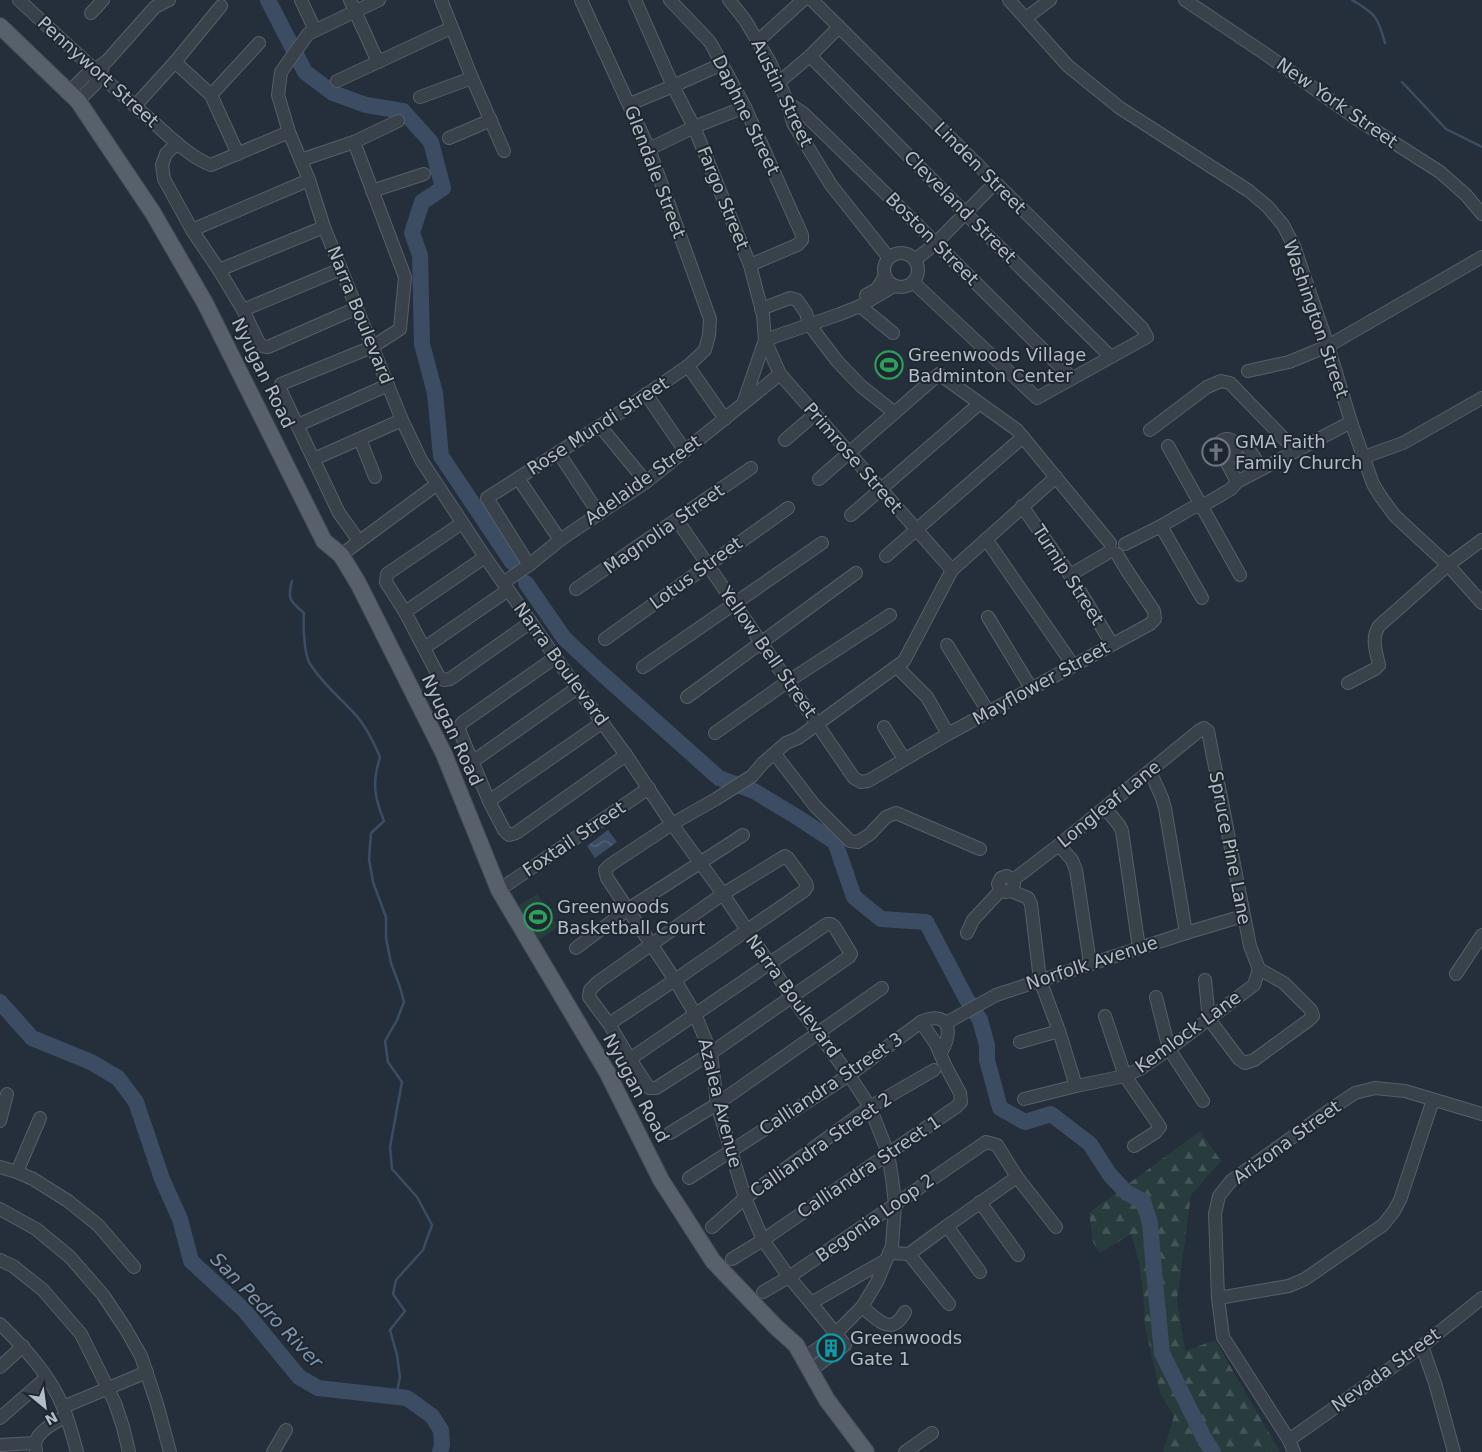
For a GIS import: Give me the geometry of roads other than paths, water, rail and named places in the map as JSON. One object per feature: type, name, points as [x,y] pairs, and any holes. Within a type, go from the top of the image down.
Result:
[{"type":"main road","name":"Nyugan Road","points":[[0,26],[73,97],[153,212],[205,303],[324,541],[341,555],[358,583],[444,754],[500,890],[607,1072],[661,1180],[713,1261],[776,1327],[796,1345],[827,1400],[866,1452]]},
{"type":"street","name":"Pennywort Street","points":[[19,0],[177,143],[204,162],[211,165],[238,154]]},
{"type":"street","points":[[91,13],[103,0]]},
{"type":"street","points":[[73,97],[86,74],[97,72],[156,4],[169,0]]},
{"type":"street","points":[[301,0],[312,32]]},
{"type":"street","name":"Narra Boulevard","points":[[380,0],[353,5],[312,32],[282,70],[278,94],[289,132],[309,180],[324,227],[402,420],[421,460],[436,485],[485,557],[723,894],[768,964],[849,1075],[870,1107],[888,1153],[894,1204],[892,1246],[888,1257],[877,1282],[862,1307],[807,1364]]},
{"type":"street","points":[[441,0],[451,28],[504,151]]},
{"type":"street","name":"Glendale Street","points":[[581,0],[649,149],[710,319],[709,335],[705,350]]},
{"type":"street","name":"Fargo Street","points":[[635,0],[673,86],[694,127],[750,265],[761,309],[765,335]]},
{"type":"street","name":"Daphne Street","points":[[670,0],[710,42],[745,107],[802,235],[802,240],[796,245],[750,265]]},
{"type":"street","name":"Austin Street","points":[[730,0],[758,41],[788,103],[793,123],[831,185],[889,258]]},
{"type":"street","name":"Linden Street","points":[[812,0],[1142,328],[1147,338],[1111,357]]},
{"type":"street","name":"Washington Street","points":[[1009,0],[1068,66],[1120,108],[1249,191],[1268,207],[1283,224],[1294,246],[1373,484],[1392,512],[1448,566],[1482,603]]},
{"type":"street","points":[[1026,18],[1050,0]]},
{"type":"street","name":"New York Street","points":[[1185,0],[1268,55],[1357,119],[1440,172],[1466,195],[1482,214]]},
{"type":"street","points":[[758,41],[796,2]]},
{"type":"street","points":[[353,5],[378,62]]},
{"type":"street","points":[[135,106],[175,62],[220,6]]},
{"type":"street","points":[[779,82],[810,56],[838,27]]},
{"type":"street","points":[[337,81],[451,28]]},
{"type":"street","points":[[211,95],[259,43]]},
{"type":"street","name":"Cleveland Street","points":[[810,56],[1111,357]]},
{"type":"street","points":[[175,62],[211,95],[238,154],[289,132]]},
{"type":"street","points":[[630,104],[722,64]]},
{"type":"street","points":[[420,97],[472,78]]},
{"type":"street","name":"Boston Street","points":[[788,103],[803,113],[858,165],[935,244],[1072,378]]},
{"type":"street","points":[[649,149],[694,127],[745,107]]},
{"type":"street","points":[[449,138],[491,120]]},
{"type":"street","points":[[301,160],[354,142],[398,121]]},
{"type":"street","points":[[354,142],[404,277],[400,329],[372,347],[281,384],[280,389],[339,513],[359,541]]},
{"type":"street","points":[[177,143],[166,154],[162,165],[164,180],[192,230],[243,310],[262,346],[268,347],[357,308]]},
{"type":"street","points":[[372,191],[424,174]]},
{"type":"street","points":[[192,230],[309,180]]},
{"type":"street","points":[[914,260],[935,244],[996,183]]},
{"type":"street","points":[[219,270],[324,227]]},
{"type":"street","points":[[900,254],[910,256],[914,260],[918,269],[913,282],[904,287],[890,284],[885,276],[884,266],[889,258],[900,254]]},
{"type":"street","points":[[1248,371],[1290,362],[1328,346],[1482,257]]},
{"type":"street","points":[[243,310],[341,269]]},
{"type":"street","points":[[743,404],[765,335],[808,321],[856,300],[877,289],[885,276]]},
{"type":"street","points":[[913,282],[1037,398],[1111,357]]},
{"type":"street","points":[[808,321],[840,314],[860,306],[894,286]]},
{"type":"street","points":[[761,309],[790,298],[797,300],[808,321],[837,361],[861,386],[895,413]]},
{"type":"street","points":[[860,306],[893,333]]},
{"type":"street","name":"Primrose Street","points":[[765,335],[780,374],[952,570]]},
{"type":"street","name":"Rose Mundi Street","points":[[529,565],[487,498],[600,426],[688,366],[705,350]]},
{"type":"street","points":[[688,366],[724,419]]},
{"type":"street","name":"Adelaide Street","points":[[424,648],[506,586],[560,540],[646,482],[780,374]]},
{"type":"street","points":[[819,479],[939,374],[1016,430],[1103,536],[1116,548]]},
{"type":"street","points":[[1150,430],[1207,387],[1221,381],[1230,384],[1296,451]]},
{"type":"street","points":[[298,425],[388,385]]},
{"type":"street","points":[[646,394],[685,450]]},
{"type":"street","points":[[1364,457],[1403,443],[1482,398]]},
{"type":"street","points":[[851,515],[979,404]]},
{"type":"street","points":[[786,440],[815,414]]},
{"type":"street","points":[[314,459],[402,420]]},
{"type":"street","points":[[1070,575],[1116,548],[1231,489],[1237,482],[1351,422]]},
{"type":"street","points":[[600,426],[646,482]]},
{"type":"street","points":[[886,556],[1023,437]]},
{"type":"street","points":[[360,439],[375,477]]},
{"type":"street","points":[[1237,482],[1224,457],[1232,456],[1237,450],[1236,445],[1246,445],[1262,469]]},
{"type":"street","points":[[1168,446],[1197,505],[1240,575]]},
{"type":"street","points":[[558,452],[599,514]]},
{"type":"street","name":"Magnolia Street","points":[[576,589],[751,468]]},
{"type":"street","points":[[754,774],[786,743],[798,738],[904,661],[952,570],[1056,477]]},
{"type":"street","points":[[518,478],[560,540]]},
{"type":"street","points":[[341,555],[436,485]]},
{"type":"street","name":"Turnip Street","points":[[1022,506],[1070,575],[1112,644]]},
{"type":"street","name":"Lotus Street","points":[[605,639],[788,508]]},
{"type":"street","name":"Yellow Bell Street","points":[[677,520],[854,778],[860,782]]},
{"type":"street","points":[[462,523],[387,574],[386,578],[386,582],[405,612],[439,677],[444,680],[450,679],[531,622]]},
{"type":"street","points":[[1161,526],[1202,598]]},
{"type":"street","points":[[986,539],[1073,665]]},
{"type":"street","points":[[1348,683],[1379,665],[1374,632],[1379,626],[1448,566],[1482,540]]},
{"type":"street","points":[[643,668],[822,543]]},
{"type":"street","name":"Mayflower Street","points":[[860,782],[868,781],[948,734],[1150,624],[1155,619],[1154,611],[1126,569],[1116,548]]},
{"type":"street","points":[[405,612],[485,557]]},
{"type":"street","points":[[686,697],[856,573]]},
{"type":"street","points":[[715,733],[787,682],[890,615]]},
{"type":"street","points":[[988,617],[1031,688]]},
{"type":"street","points":[[947,645],[989,713]]},
{"type":"street","points":[[556,657],[460,726],[459,730],[472,762],[504,830],[509,834],[516,832],[626,755]]},
{"type":"street","points":[[897,666],[927,697],[948,734]]},
{"type":"street","points":[[472,762],[577,688]]},
{"type":"street","points":[[489,801],[603,722]]},
{"type":"street","points":[[884,728],[904,759]]},
{"type":"street","name":"Longleaf Lane","points":[[967,933],[973,920],[1008,887],[1204,728]]},
{"type":"street","name":"Spruce Pine Lane","points":[[1204,728],[1208,731],[1243,916],[1250,946],[1260,969]]},
{"type":"street","points":[[672,824],[766,767],[789,749],[798,738]]},
{"type":"street","points":[[778,758],[815,806],[850,841],[858,842],[870,834],[886,817],[896,813],[980,849]]},
{"type":"street","points":[[1150,771],[1165,808],[1186,933]]},
{"type":"street","name":"Foxtail Street","points":[[500,890],[649,788]]},
{"type":"street","points":[[1105,808],[1122,831],[1139,948]]},
{"type":"street","name":"Azalea Avenue","points":[[672,824],[610,865],[605,870],[607,878],[652,944],[695,1014],[711,1053],[717,1104],[744,1198],[763,1240],[789,1277],[836,1334]]},
{"type":"street","points":[[576,948],[628,910],[743,835]]},
{"type":"street","points":[[1058,845],[1072,860],[1076,870],[1090,963]]},
{"type":"street","points":[[609,1024],[804,891],[807,887],[806,883],[785,856],[723,894],[598,982],[590,990],[590,997],[609,1024],[630,1059],[649,1088],[656,1088],[711,1053],[851,954],[834,926],[827,924],[630,1059]]},
{"type":"street","points":[[1008,887],[1028,898],[1031,904],[1040,980],[1059,1031],[1076,1086]]},
{"type":"street","name":"Norfolk Avenue","points":[[948,1022],[996,994],[1243,916]]},
{"type":"street","points":[[1456,974],[1477,953],[1482,935]]},
{"type":"street","points":[[1205,980],[1209,1019],[1245,1063],[1254,1060],[1313,1016],[1311,1010],[1284,982],[1260,969]]},
{"type":"street","name":"Kemlock Lane","points":[[1024,1099],[1125,1076],[1140,1069],[1254,985],[1260,969]]},
{"type":"street","points":[[670,1133],[717,1104],[882,988]]},
{"type":"street","points":[[1156,997],[1169,1049],[1203,1101]]},
{"type":"street","points":[[1105,1016],[1125,1076],[1160,1127],[1156,1132],[1134,1146]]},
{"type":"street","points":[[930,1018],[948,1022],[948,1039],[940,1054],[936,1044],[921,1022],[930,1018]]},
{"type":"street","name":"Calliandra Street 3","points":[[689,1178],[849,1075],[921,1022]]},
{"type":"street","points":[[1020,1042],[1059,1031]]},
{"type":"street","name":"Calliandra Street 1","points":[[732,1259],[763,1240],[956,1107],[961,1102],[960,1093],[940,1054]]},
{"type":"street","name":"Calliandra Street 2","points":[[712,1227],[744,1198],[870,1107],[934,1070]]},
{"type":"street","name":"Arizona Street","points":[[1294,1452],[1289,1440],[1223,1337],[1218,1298],[1215,1214],[1219,1196],[1231,1181],[1355,1093],[1375,1088],[1405,1091],[1482,1114]]},
{"type":"street","points":[[0,1120],[7,1094]]},
{"type":"street","points":[[1218,1298],[1289,1286],[1305,1279],[1383,1225],[1400,1200],[1433,1100]]},
{"type":"street","points":[[16,1172],[40,1118]]},
{"type":"street","name":"Begonia Loop 2","points":[[763,1292],[789,1277],[986,1142],[993,1142],[997,1145],[1016,1177]]},
{"type":"street","points":[[0,1167],[33,1179],[68,1201],[98,1225],[134,1267]]},
{"type":"street","points":[[812,1303],[888,1257],[910,1254],[1016,1177],[1056,1227]]},
{"type":"street","points":[[980,1202],[1018,1255]]},
{"type":"street","points":[[0,1209],[36,1229],[70,1257],[103,1295],[141,1356],[170,1452]]},
{"type":"street","points":[[947,1226],[980,1272]]},
{"type":"street","points":[[910,1254],[949,1304]]},
{"type":"street","points":[[0,1260],[13,1266],[43,1290],[81,1334],[108,1387],[123,1427],[129,1452]]},
{"type":"street","name":"Nevada Street","points":[[1289,1440],[1422,1346],[1482,1298]]},
{"type":"street","points":[[862,1307],[883,1323],[890,1325],[900,1321],[905,1312]]},
{"type":"street","points":[[0,1324],[23,1346],[46,1378],[65,1411],[78,1452]]},
{"type":"street","points":[[0,1366],[23,1346]]},
{"type":"street","points":[[1422,1346],[1435,1383],[1454,1452]]},
{"type":"street","points":[[0,1445],[36,1447],[41,1433],[65,1411],[108,1387],[147,1372]]},
{"type":"street","points":[[0,1418],[46,1378]]},
{"type":"street","points":[[273,1452],[286,1430]]},
{"type":"street","points":[[905,1452],[932,1433]]},
{"type":"water","points":[[608,830],[617,842],[595,858],[587,846]]},
{"type":"waterway","points":[[268,0],[305,72],[333,93],[366,105],[403,111],[431,142],[443,188],[422,202],[412,233],[420,255],[422,344],[435,393],[441,456],[512,562]]},
{"type":"waterway","points":[[1352,0],[1375,17],[1385,43]]},
{"type":"waterway","points":[[1402,82],[1446,129],[1482,147]]},
{"type":"waterway","points":[[292,581],[291,599],[304,613],[307,658],[324,682],[361,721],[380,757],[375,789],[384,821],[371,833],[369,859],[373,882],[386,917],[386,938],[391,963],[404,1002],[397,1020],[385,1041],[388,1062],[402,1082],[390,1147],[392,1169],[417,1197],[432,1225],[423,1250],[396,1280],[393,1294],[405,1311],[390,1330],[397,1355],[400,1377],[396,1397]]},
{"type":"waterway","points":[[526,583],[564,638],[719,778],[754,791],[835,842],[854,897],[881,919],[926,922],[966,998],[980,1020],[987,1045],[987,1060],[1000,1108],[1025,1122],[1051,1114],[1090,1144],[1110,1175],[1127,1193],[1143,1201],[1150,1223],[1162,1353],[1204,1438],[1213,1452]]},
{"type":"waterway","name":"San Pedro River","points":[[0,1002],[32,1038],[91,1062],[118,1078],[136,1102],[162,1179],[180,1219],[191,1261],[244,1310],[299,1377],[318,1388],[407,1398],[432,1416],[441,1430],[442,1445],[440,1452]]},
{"type":"place","name":"Greenwoods Village Badminton Center","points":[[889,365]]},
{"type":"place","name":"GMA Faith Family Church","points":[[1216,452]]},
{"type":"place","name":"Greenwoods Basketball Court","points":[[538,917]]},
{"type":"place","name":"Greenwoods Gate 1","points":[[831,1348]]}]
